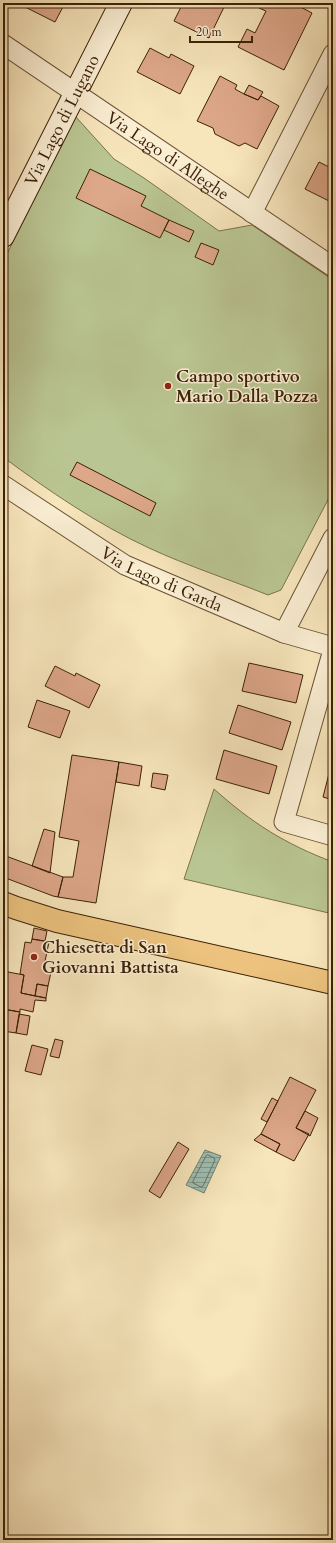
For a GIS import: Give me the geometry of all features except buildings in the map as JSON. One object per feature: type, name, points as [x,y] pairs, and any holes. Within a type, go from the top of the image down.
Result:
[{"type":"main road","points":[[3,903],[57,921],[333,983]]},
{"type":"street","name":"Via Lago di Lugano","points":[[3,236],[121,3]]},
{"type":"street","name":"Via Lago di Alleghe","points":[[3,44],[333,267]]},
{"type":"street","points":[[252,213],[333,54]]},
{"type":"street","name":"Via Lago di Garda","points":[[3,485],[125,564],[284,633],[333,648]]},
{"type":"street","points":[[284,633],[333,538]]},
{"type":"street","points":[[333,648],[284,822],[333,836]]},
{"type":"green space","name":"Campo sportivo Mario Dalla Pozza","points":[[75,116],[114,159],[144,178],[219,231],[252,225],[333,280],[333,490],[281,590],[268,595],[193,567],[130,539],[92,518],[3,457],[3,262]]},
{"type":"green space","points":[[214,789],[270,832],[300,848],[333,862],[333,914],[184,879]]},
{"type":"water","points":[[205,1150],[221,1156],[204,1193],[186,1185]]},
{"type":"place","name":"Campo sportivo Mario Dalla Pozza","points":[[168,386]]},
{"type":"place","name":"Chiesetta di San Giovanni Battista","points":[[34,957]]}]
